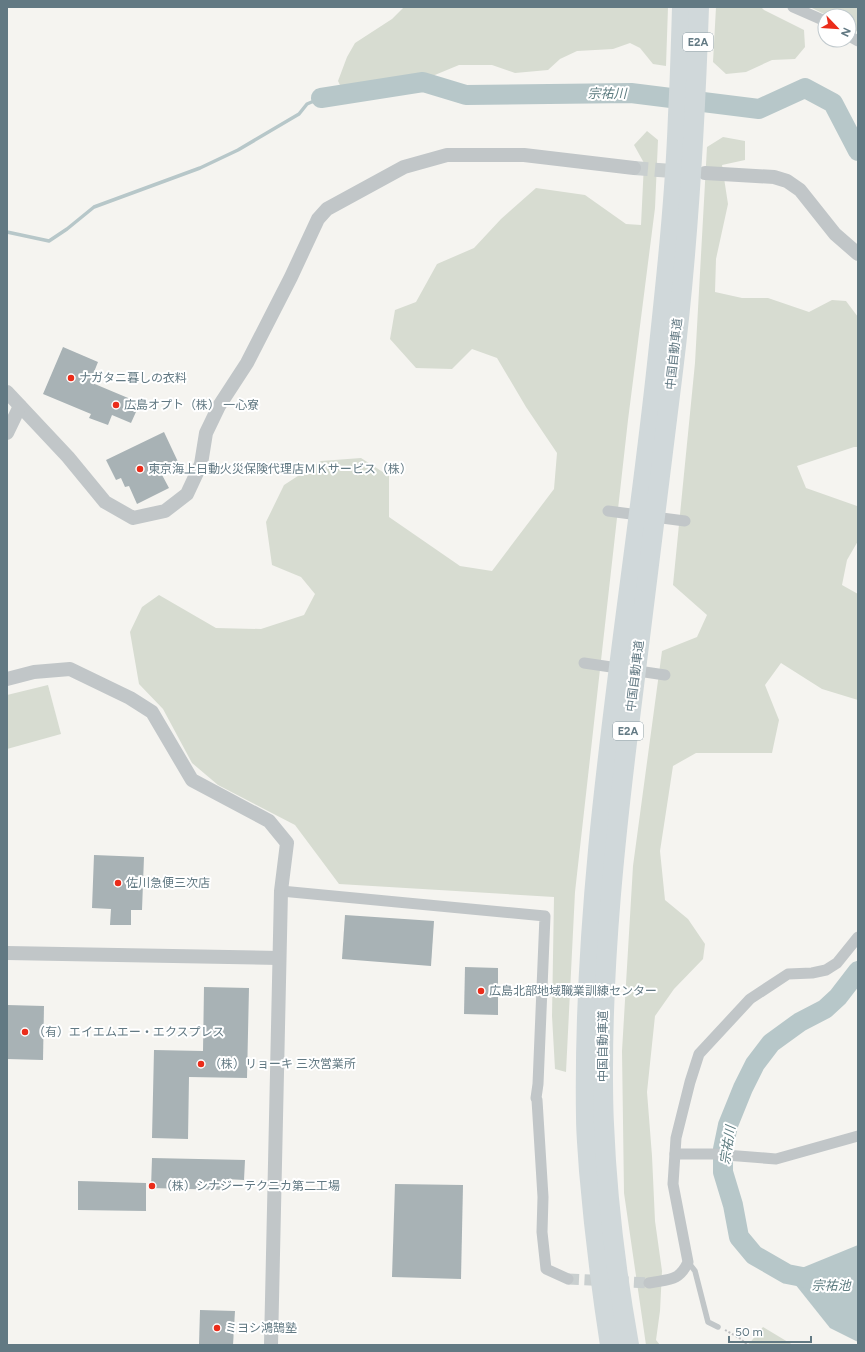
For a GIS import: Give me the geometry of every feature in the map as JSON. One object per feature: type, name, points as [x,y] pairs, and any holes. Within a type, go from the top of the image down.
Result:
[{"type":"highway","name":"中国自動車道","points":[[629,1345],[620,1291],[609,1204],[603,1121],[603,1019],[608,920],[618,814],[674,367],[686,240],[688,76],[682,7]]},
{"type":"highway","name":"中国自動車道","points":[[688,76],[699,7]]},
{"type":"highway","name":"中国自動車道","points":[[610,1345],[592,1206],[586,1120],[586,1022],[591,917],[599,828],[657,365],[670,238],[687,118]]},
{"type":"street","points":[[793,7],[817,18]]},
{"type":"street","points":[[7,392],[68,457],[105,502],[132,518],[165,511],[187,494],[201,464],[206,433],[219,406],[248,363],[318,219],[327,210],[404,167],[447,155],[524,155],[634,168]]},
{"type":"street","points":[[705,174],[774,177],[787,181],[800,190],[835,234],[858,254]]},
{"type":"street","points":[[7,433],[20,406]]},
{"type":"street","points":[[608,511],[685,521]]},
{"type":"street","points":[[584,663],[664,675]]},
{"type":"street","points":[[7,679],[34,672],[70,669],[130,698],[152,712],[192,780],[269,821],[287,843],[281,891],[271,1345]]},
{"type":"street","points":[[281,891],[545,916],[538,1084],[536,1098],[543,1196],[542,1232],[546,1269],[568,1279]]},
{"type":"street","points":[[649,1284],[678,1277],[688,1262],[673,1184],[676,1138],[690,1082],[699,1054],[750,999],[788,974],[812,973],[826,970],[837,963],[858,937]]},
{"type":"street","points":[[7,953],[279,958]]},
{"type":"street","points":[[675,1154],[713,1154],[776,1159],[858,1136]]},
{"type":"lane","points":[[688,1262],[696,1271],[708,1322],[718,1327]]},
{"type":"path","points":[[718,1327],[741,1339],[747,1345]]},
{"type":"shaded area","points":[[404,7],[668,7],[666,66],[653,64],[640,48],[630,43],[613,49],[577,51],[560,59],[548,70],[515,73],[492,65],[459,65],[430,77],[341,87],[338,81],[347,57],[355,43],[392,19]]},
{"type":"shaded area","points":[[716,7],[761,7],[764,10],[804,30],[805,47],[795,59],[772,60],[746,72],[726,74],[713,62]]},
{"type":"shaded area","points":[[810,7],[858,7],[858,32],[857,8],[817,8],[817,10]]},
{"type":"shaded area","points":[[647,131],[658,140],[655,208],[628,420],[575,892],[566,1072],[555,1069],[552,1016],[554,897],[339,884],[295,825],[218,785],[192,763],[163,709],[139,684],[130,632],[142,607],[159,595],[216,628],[261,629],[304,615],[315,594],[301,577],[272,565],[266,522],[284,485],[321,461],[361,458],[389,476],[389,517],[460,566],[492,571],[554,489],[557,453],[526,407],[497,358],[472,349],[452,369],[416,368],[390,339],[395,310],[416,302],[437,264],[474,248],[501,219],[536,188],[585,195],[626,224],[641,225],[644,163],[634,145]]},
{"type":"shaded area","points":[[723,137],[745,141],[745,160],[722,165],[728,204],[716,259],[715,292],[742,298],[768,298],[809,312],[832,300],[846,301],[858,317],[858,447],[797,466],[806,488],[857,506],[858,508],[858,541],[847,560],[842,585],[858,594],[858,700],[822,689],[781,663],[765,685],[779,720],[772,753],[696,753],[673,766],[660,851],[665,900],[688,919],[705,944],[703,959],[674,989],[655,1016],[647,1092],[655,1221],[662,1271],[660,1311],[656,1340],[660,1345],[646,1345],[624,1193],[622,1051],[633,866],[662,651],[697,637],[707,615],[673,585],[695,363],[707,147]]},
{"type":"shaded area","points":[[48,685],[61,734],[7,749],[7,695]]},
{"type":"shaded area","points":[[763,1327],[793,1345],[748,1345]]},
{"type":"water","name":"宗祐池","points":[[858,1245],[858,1342],[830,1328],[787,1274]]},
{"type":"building","points":[[63,347],[98,362],[90,382],[140,403],[131,423],[112,415],[108,425],[89,418],[91,414],[43,394]]},
{"type":"building","name":"東京海上日動火災保険代理店ＭＫサービス（株）","points":[[164,432],[179,464],[161,473],[169,488],[137,504],[129,486],[125,487],[121,478],[116,480],[106,460]]},
{"type":"building","name":"佐川急便三次店","points":[[94,855],[144,857],[142,910],[131,910],[131,925],[110,925],[111,909],[92,908]]},
{"type":"building","points":[[345,915],[434,921],[431,966],[342,959]]},
{"type":"building","name":"広島北部地域職業訓練センター","points":[[465,967],[498,968],[498,1015],[464,1014]]},
{"type":"building","name":"（株）リョーキ 三次営業所","points":[[204,987],[249,988],[247,1078],[189,1077],[188,1139],[152,1138],[154,1050],[203,1051]]},
{"type":"building","name":"（有）エイエムエー・エクスプレス","points":[[7,1005],[44,1006],[43,1060],[7,1059]]},
{"type":"building","points":[[152,1158],[245,1160],[244,1180],[226,1179],[226,1190],[151,1188]]},
{"type":"building","points":[[78,1181],[146,1183],[146,1211],[78,1210]]},
{"type":"building","points":[[395,1184],[463,1185],[461,1279],[392,1277]]},
{"type":"building","name":"ミヨシ鴻鵠塾","points":[[200,1310],[235,1311],[233,1345],[199,1345]]},
{"type":"waterway","name":"宗祐川","points":[[321,98],[423,82],[466,95],[631,93],[759,109],[805,88],[833,103],[858,151]]},
{"type":"waterway","points":[[7,232],[49,241],[67,229],[94,207],[200,168],[238,150],[299,114],[307,104],[321,98]]},
{"type":"waterway","name":"宗祐川","points":[[858,971],[838,997],[825,1009],[800,1022],[771,1043],[755,1064],[743,1088],[728,1125],[723,1149],[723,1172],[733,1205],[739,1237],[754,1255],[787,1274],[843,1285],[858,1285]]},
{"type":"tunnel","points":[[634,168],[683,172]]},
{"type":"tunnel","points":[[568,1279],[649,1283]]},
{"type":"place","name":"ナガタニ暮しの衣料","points":[[71,378]]},
{"type":"place","name":"広島オプト（株） 一心寮","points":[[116,405]]},
{"type":"place","name":"東京海上日動火災保険代理店ＭＫサービス（株）","points":[[140,469]]},
{"type":"place","name":"佐川急便三次店","points":[[118,883]]},
{"type":"place","name":"広島北部地域職業訓練センター","points":[[481,991]]},
{"type":"place","name":"（有）エイエムエー・エクスプレス","points":[[25,1032]]},
{"type":"place","name":"（株）リョーキ 三次営業所","points":[[201,1064]]},
{"type":"place","name":"（株）シナジーテクニカ第二工場","points":[[152,1186]]},
{"type":"place","name":"ミヨシ鴻鵠塾","points":[[217,1328]]}]
